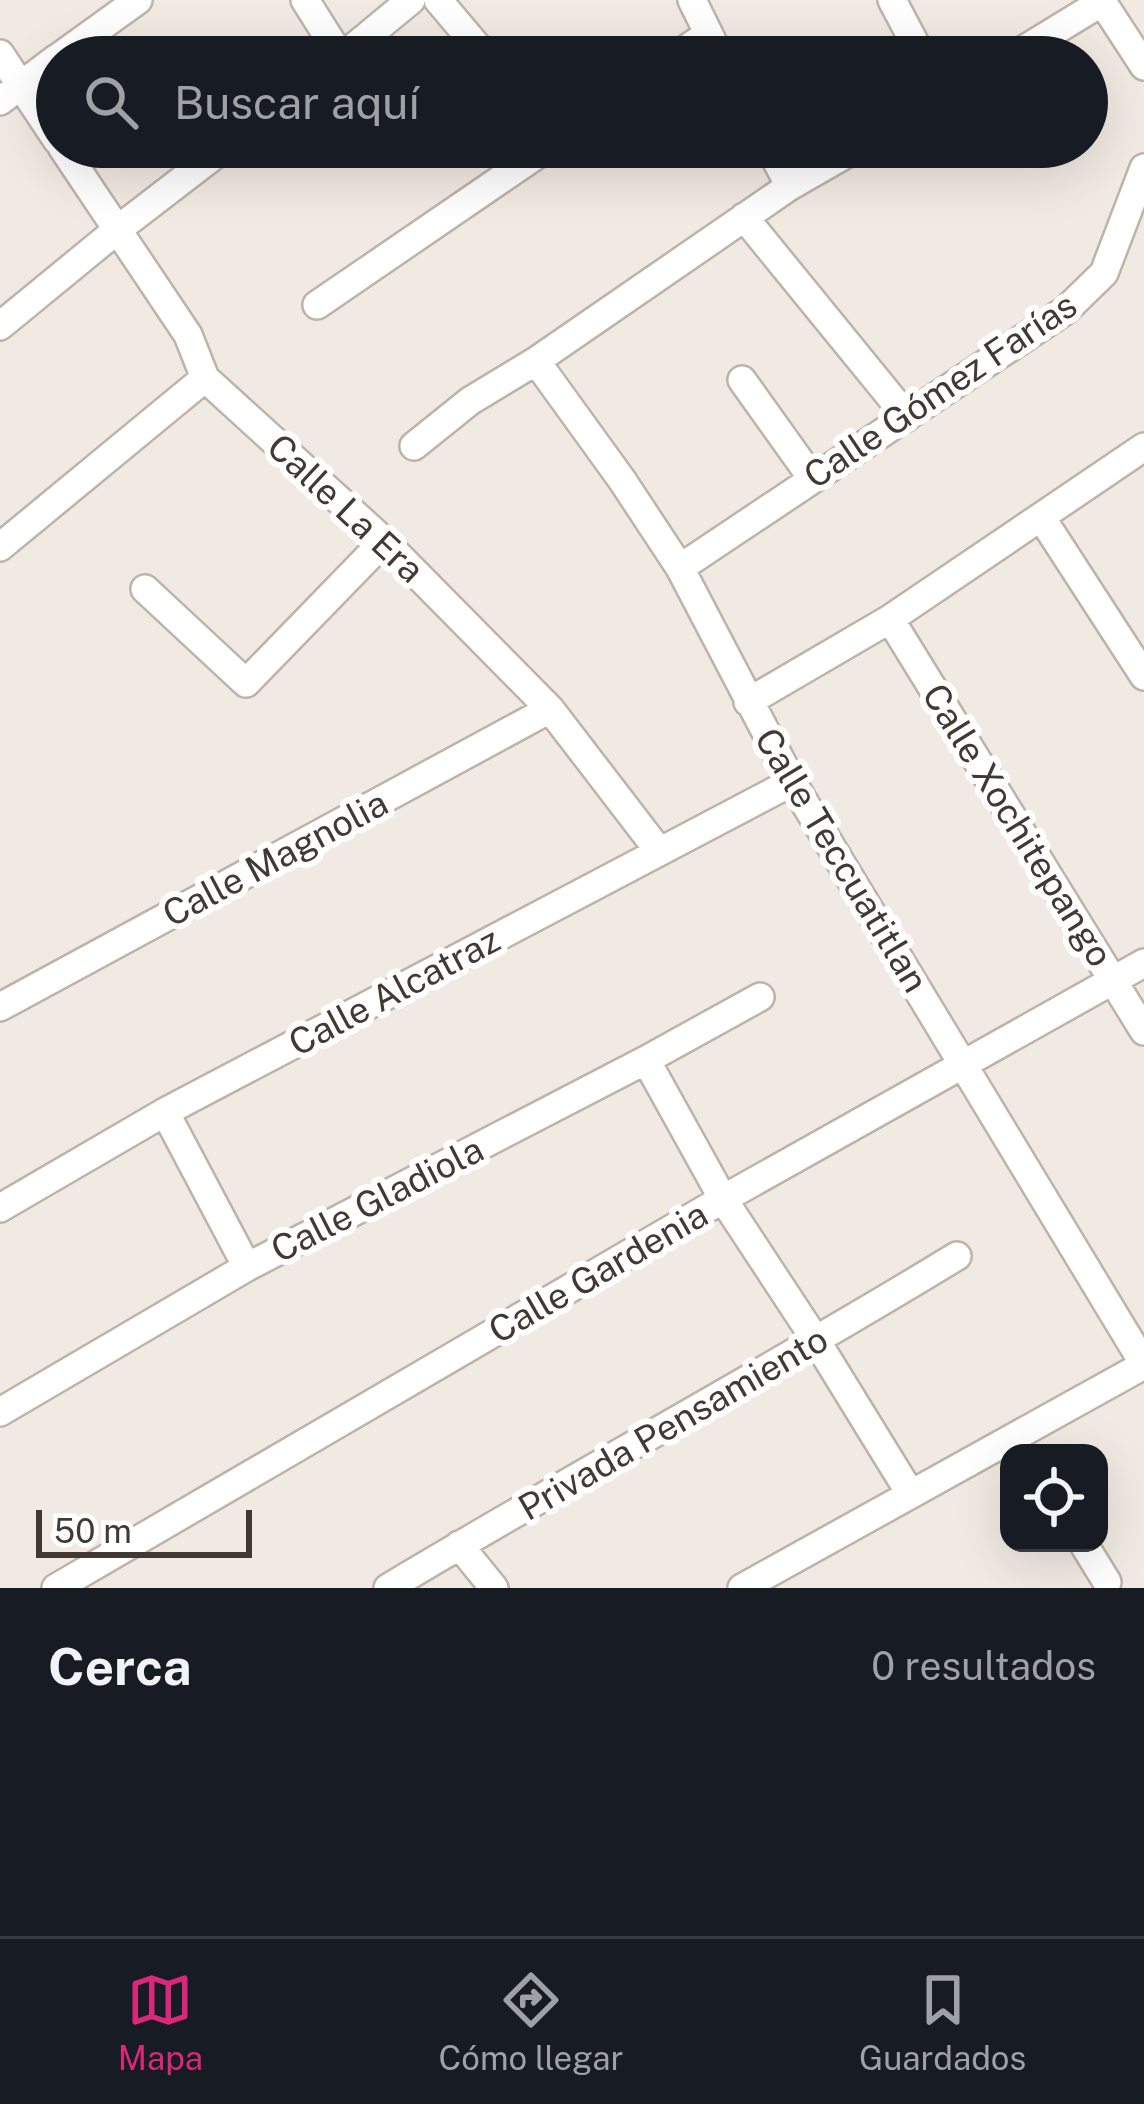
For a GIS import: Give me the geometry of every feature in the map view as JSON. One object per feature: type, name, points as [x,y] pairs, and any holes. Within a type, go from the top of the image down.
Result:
[{"type":"street","points":[[88,36],[138,0]]},
{"type":"street","points":[[305,0],[328,36]]},
{"type":"street","points":[[367,36],[411,0]]},
{"type":"street","points":[[438,0],[468,36]]},
{"type":"street","points":[[692,0],[710,36]]},
{"type":"street","points":[[892,0],[911,36]]},
{"type":"street","points":[[1046,36],[1102,1],[1144,66]]},
{"type":"street","name":"Calle La Era","points":[[0,54],[10,93],[36,120]]},
{"type":"street","points":[[10,93],[36,74]]},
{"type":"street","name":"Calle La Era","points":[[75,168],[188,335],[205,378],[384,541],[550,709],[659,851]]},
{"type":"street","points":[[0,326],[198,168]]},
{"type":"street","points":[[317,305],[517,168]]},
{"type":"street","points":[[780,168],[790,186]]},
{"type":"street","points":[[414,446],[470,401],[821,168]]},
{"type":"street","name":"Calle Gómez Farías","points":[[680,568],[1066,310],[1104,273],[1144,168]]},
{"type":"street","points":[[744,217],[907,417]]},
{"type":"street","name":"Calle Teccuatitlan","points":[[536,361],[680,568],[792,782],[1144,1364]]},
{"type":"street","points":[[0,547],[205,378]]},
{"type":"street","points":[[742,380],[812,478]]},
{"type":"street","points":[[748,702],[890,620],[1144,447]]},
{"type":"street","points":[[1041,517],[1144,676]]},
{"type":"street","points":[[145,589],[246,683],[384,541]]},
{"type":"street","name":"Calle Xochitepango","points":[[890,620],[1144,1031]]},
{"type":"street","name":"Calle Magnolia","points":[[0,1007],[550,709]]},
{"type":"street","name":"Calle Alcatraz","points":[[0,1208],[165,1112],[792,782]]},
{"type":"street","name":"Calle Gardenia","points":[[56,1588],[723,1199],[1144,964]]},
{"type":"street","name":"Calle Gladiola","points":[[0,1412],[247,1267],[760,997]]},
{"type":"street","points":[[646,1060],[723,1199],[910,1493]]},
{"type":"street","points":[[165,1112],[247,1267]]},
{"type":"street","name":"Privada Pensamiento","points":[[388,1588],[817,1342],[957,1256]]},
{"type":"street","points":[[742,1588],[910,1493],[1023,1443],[1144,1364]]},
{"type":"street","points":[[459,1545],[494,1588]]},
{"type":"street","points":[[1089,1552],[1107,1582]]}]
